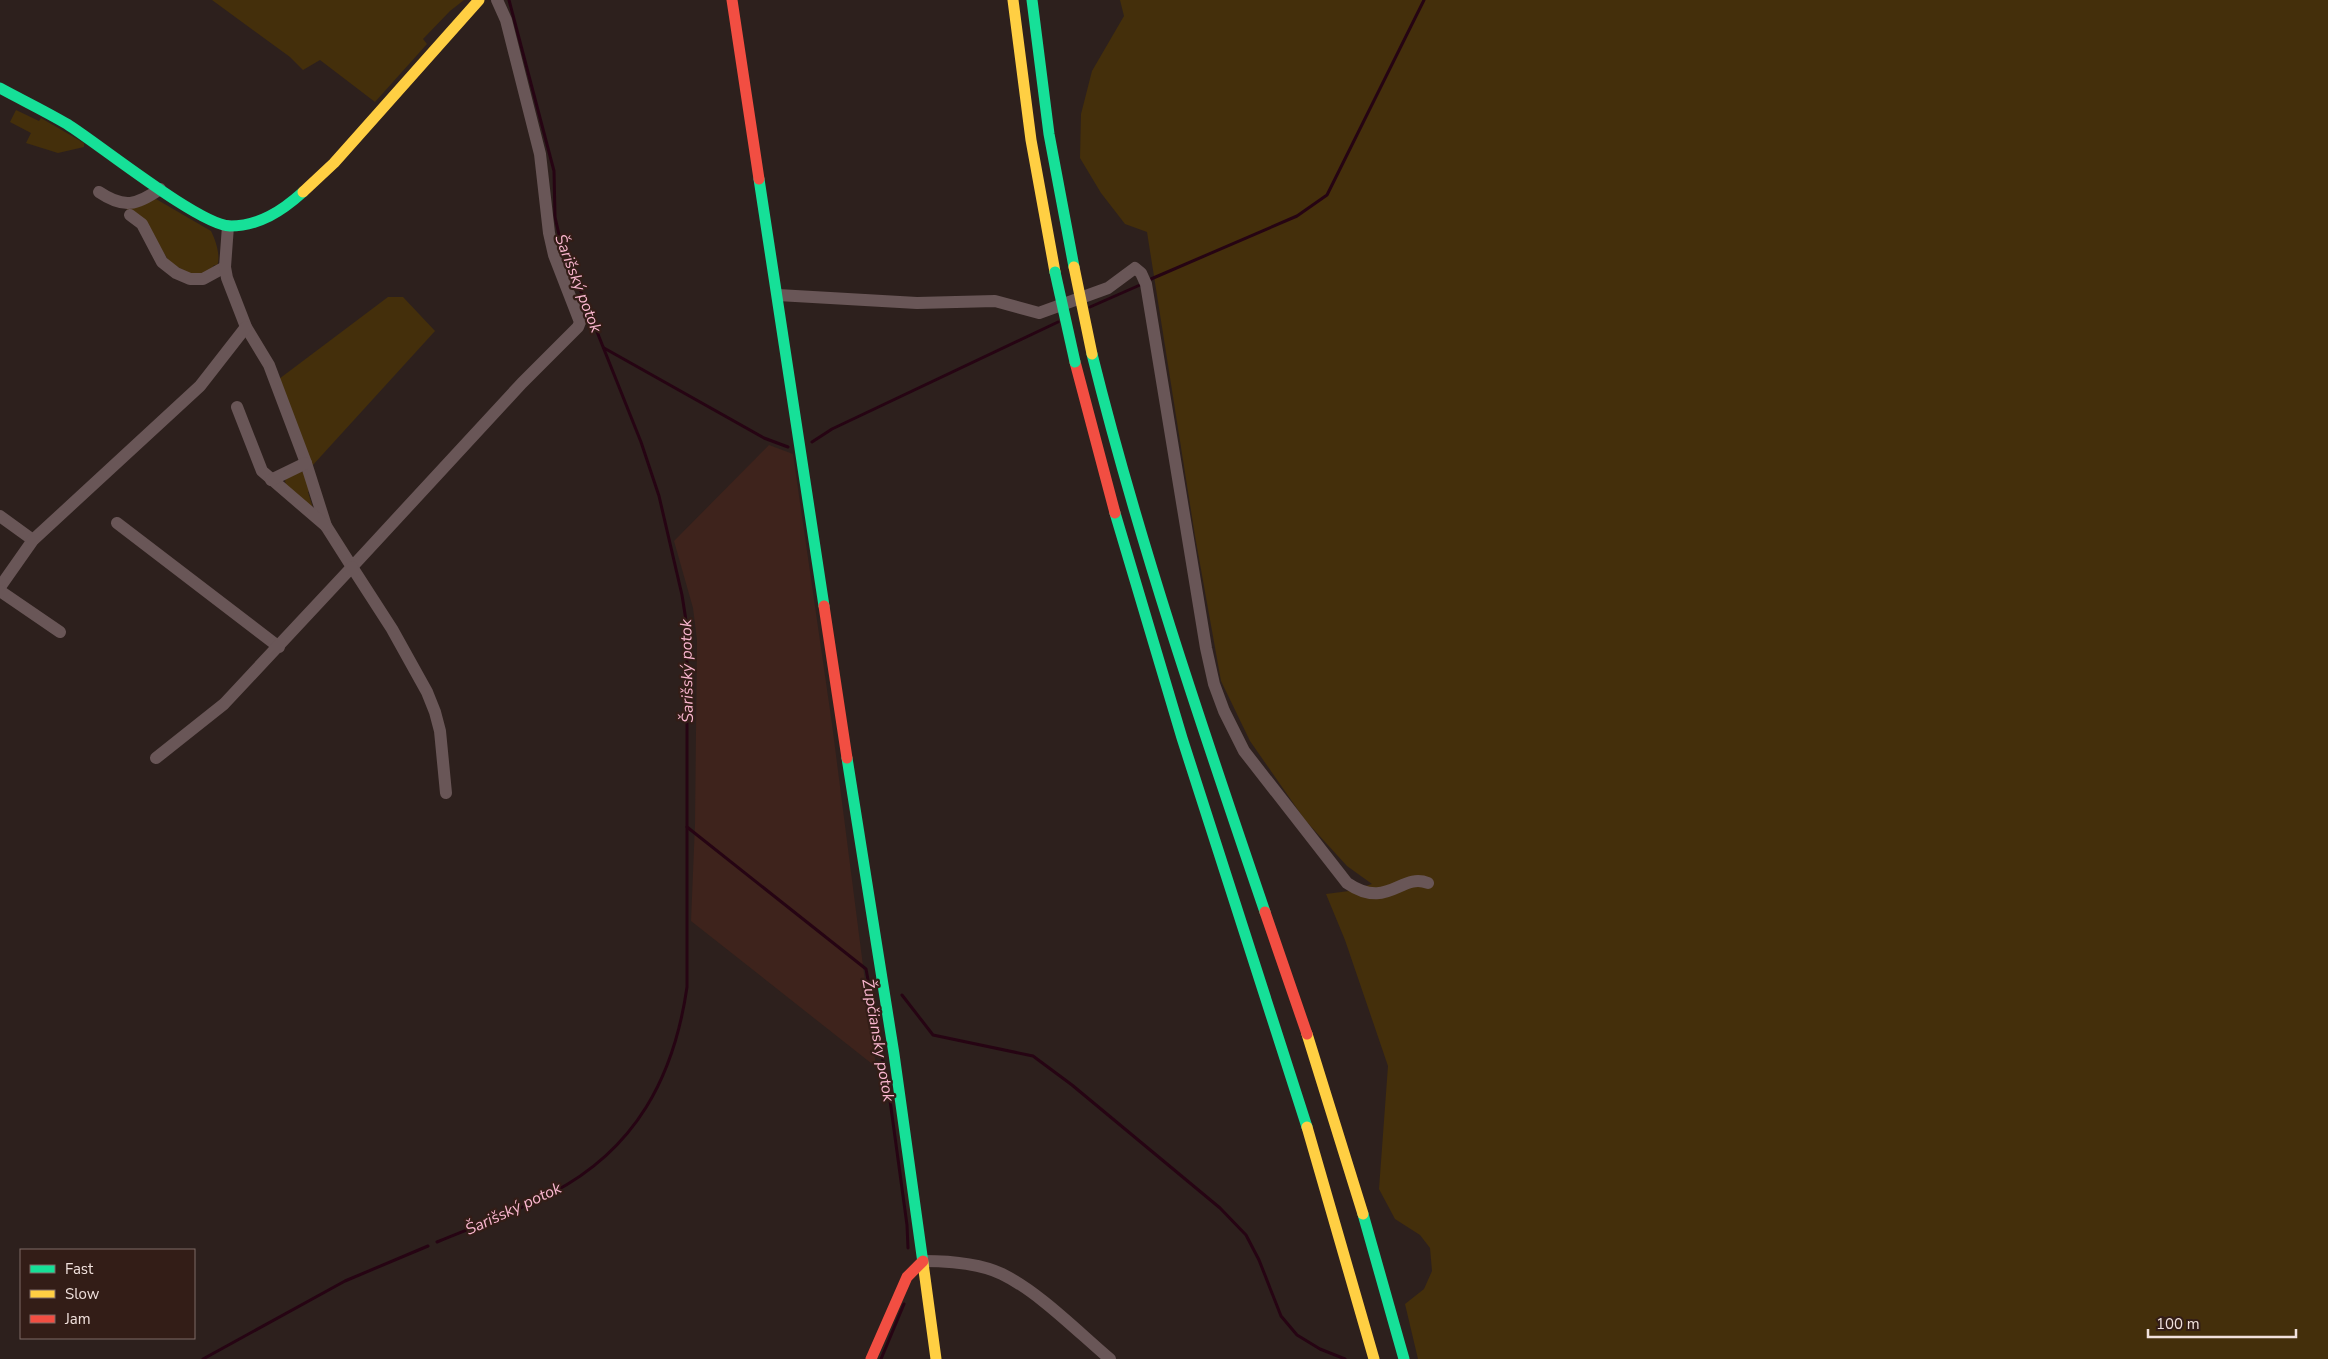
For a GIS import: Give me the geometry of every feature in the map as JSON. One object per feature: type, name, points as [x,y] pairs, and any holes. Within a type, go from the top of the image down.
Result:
[{"type":"main road","points":[[0,88],[67,124],[187,207],[217,223],[228,226],[254,224],[273,216],[285,208],[334,163],[479,0]]},
{"type":"main road","points":[[732,0],[894,1054],[936,1359]]},
{"type":"main road","points":[[1014,0],[1032,149],[1075,362],[1098,459],[1128,569],[1349,1266],[1374,1359]]},
{"type":"main road","points":[[1032,0],[1054,171],[1092,354],[1116,450],[1176,653],[1326,1091],[1376,1257],[1404,1359]]},
{"type":"main road","points":[[871,1359],[907,1277],[923,1261]]},
{"type":"street","points":[[156,758],[224,704],[279,647],[522,383],[578,327],[580,322],[554,255],[548,233],[540,154],[509,28],[497,0]]},
{"type":"street","points":[[99,192],[117,202],[129,203],[144,200],[160,189]]},
{"type":"street","points":[[130,215],[142,224],[162,262],[176,273],[190,279],[203,279],[225,267]]},
{"type":"street","points":[[228,226],[225,267],[246,327],[269,365],[306,463],[326,526],[392,629],[433,705],[440,731],[446,793]]},
{"type":"street","points":[[778,295],[917,303],[994,301],[1039,313],[1108,288],[1135,268],[1141,273],[1146,284],[1206,648],[1214,684],[1232,731],[1271,788],[1347,883],[1364,892],[1375,894],[1390,891],[1416,880],[1428,884]]},
{"type":"street","points":[[60,632],[0,589],[33,540],[200,386],[246,327]]},
{"type":"street","points":[[237,407],[262,471],[326,526]]},
{"type":"street","points":[[271,480],[306,463]]},
{"type":"street","points":[[0,516],[33,540]]},
{"type":"street","points":[[117,523],[279,647]]},
{"type":"street","points":[[923,1261],[950,1262],[1001,1273],[1026,1288],[1110,1359]]},
{"type":"shaded area","points":[[212,0],[464,0],[450,11],[423,39],[427,44],[375,102],[320,60],[303,70],[290,57]]},
{"type":"shaded area","points":[[1120,0],[2328,0],[2328,1359],[1418,1359],[1405,1304],[1424,1289],[1432,1271],[1430,1248],[1420,1235],[1395,1219],[1379,1189],[1388,1066],[1345,940],[1326,894],[1349,891],[1372,884],[1347,866],[1305,820],[1250,741],[1221,681],[1195,536],[1147,232],[1125,224],[1101,193],[1080,158],[1081,114],[1092,71],[1124,16]]},
{"type":"shaded area","points":[[16,110],[39,121],[41,118],[84,143],[84,147],[58,153],[26,143],[31,133],[10,122]]},
{"type":"shaded area","points":[[156,199],[211,231],[218,253],[217,266],[214,265],[210,271],[195,276],[170,263],[145,222],[122,206]]},
{"type":"shaded area","points":[[388,297],[403,297],[435,331],[312,466],[275,382]]},
{"type":"shaded area","points":[[769,445],[793,454],[832,724],[876,1067],[691,921],[695,824],[697,640],[693,608],[674,541]]},
{"type":"shaded area","points":[[303,472],[313,489],[308,492],[313,508],[287,489],[285,481],[287,477]]},
{"type":"waterway","name":"Šarišský potok","points":[[437,1242],[510,1213],[552,1193],[581,1175],[607,1155],[628,1132],[646,1107],[661,1080],[681,1020],[687,987],[687,627],[682,595],[659,496],[641,442],[560,239],[555,217],[554,171],[509,0]]},
{"type":"waterway","points":[[1151,279],[1297,216],[1327,195],[1424,0]]},
{"type":"waterway","points":[[1090,307],[1140,285]]},
{"type":"waterway","points":[[812,442],[832,429],[1058,322]]},
{"type":"waterway","points":[[604,348],[764,438],[788,447]]},
{"type":"waterway","name":"Župčiansky potok","points":[[687,827],[866,969],[889,1093],[907,1225],[908,1248]]},
{"type":"waterway","points":[[902,995],[933,1035],[1033,1056],[1072,1085],[1220,1208],[1246,1235],[1259,1260],[1281,1316],[1297,1335],[1320,1349],[1345,1359]]},
{"type":"waterway","name":"Šarišský potok","points":[[203,1359],[345,1281],[428,1246]]},
{"type":"waterway","name":"Župčiansky potok","points":[[881,1359],[904,1304]]},
{"type":"traffic: fast","points":[[1032,0],[1049,134],[1074,267]]},
{"type":"traffic: fast","points":[[0,88],[67,124],[173,199],[215,222],[230,226],[260,220],[278,211],[303,192]]},
{"type":"traffic: fast","points":[[759,179],[824,606]]},
{"type":"traffic: fast","points":[[1055,272],[1075,362]]},
{"type":"traffic: fast","points":[[1092,354],[1110,425],[1172,634],[1265,912]]},
{"type":"traffic: fast","points":[[1115,513],[1182,738],[1307,1127]]},
{"type":"traffic: fast","points":[[847,758],[894,1054],[923,1263]]},
{"type":"traffic: fast","points":[[1363,1214],[1404,1359]]},
{"type":"traffic: slow","points":[[303,192],[334,163],[479,0]]},
{"type":"traffic: slow","points":[[1013,0],[1031,140],[1055,272]]},
{"type":"traffic: slow","points":[[1074,267],[1092,354]]},
{"type":"traffic: slow","points":[[1307,1034],[1363,1214]]},
{"type":"traffic: slow","points":[[1307,1127],[1374,1359]]},
{"type":"traffic: slow","points":[[923,1263],[936,1359]]},
{"type":"traffic: jam","points":[[732,0],[759,179]]},
{"type":"traffic: jam","points":[[1075,362],[1115,513]]},
{"type":"traffic: jam","points":[[824,606],[847,758]]},
{"type":"traffic: jam","points":[[1265,912],[1307,1034]]},
{"type":"traffic: jam","points":[[871,1359],[907,1277],[923,1261]]}]
